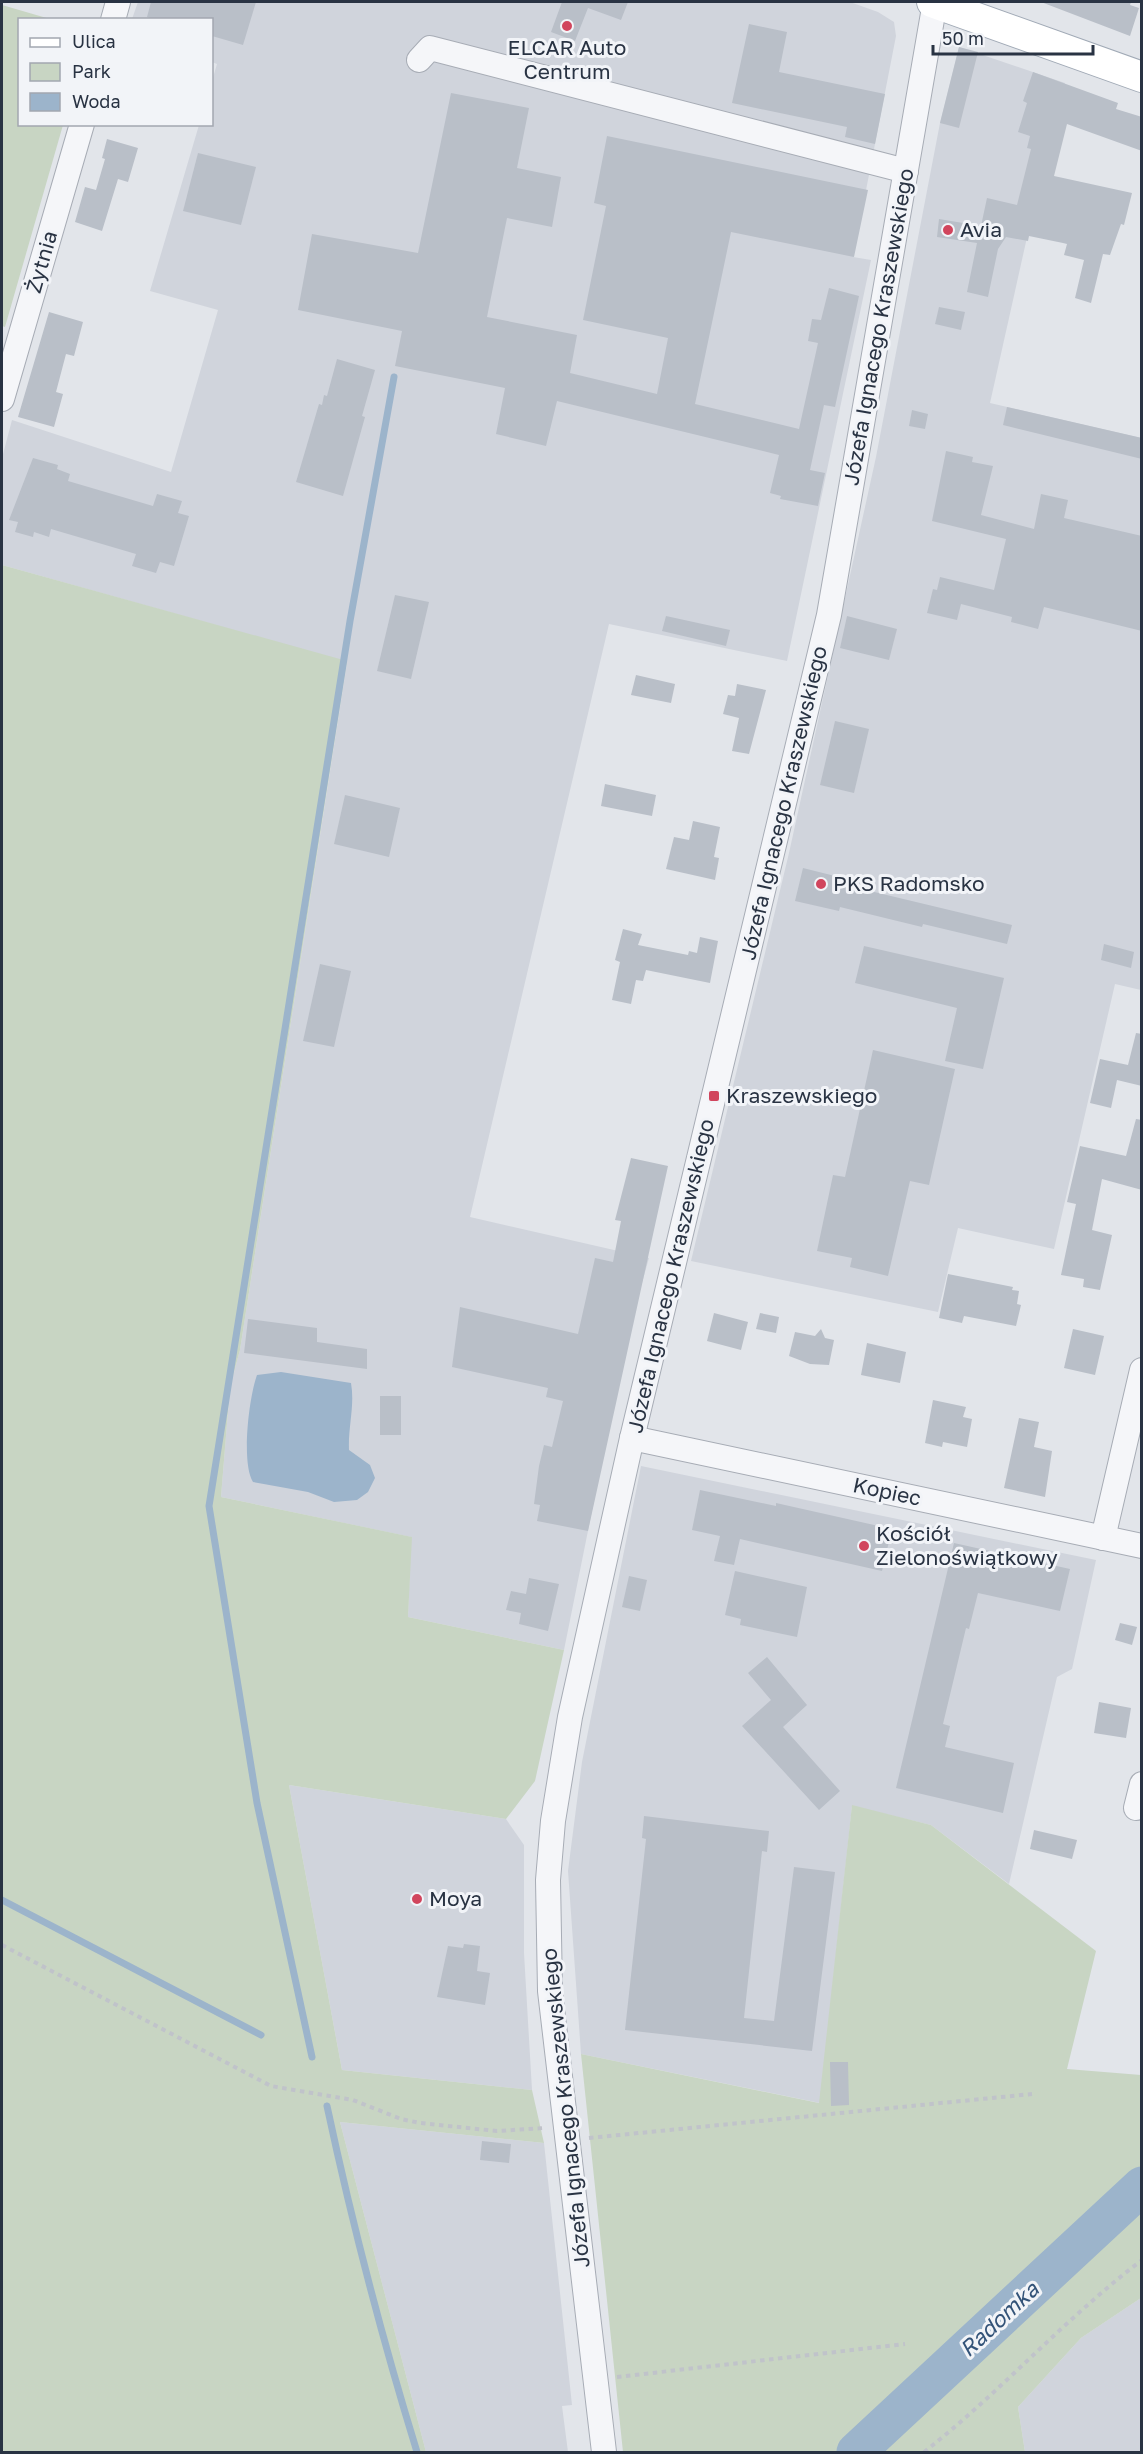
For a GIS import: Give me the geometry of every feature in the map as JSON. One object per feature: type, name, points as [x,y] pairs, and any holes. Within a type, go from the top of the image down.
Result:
[{"type":"main road","points":[[933,2],[1142,77]]},
{"type":"street","points":[[114,18],[118,2]]},
{"type":"street","name":"Józefa Ignacego Kraszewskiego","points":[[604,2452],[550,1991],[548,1880],[553,1821],[570,1717],[632,1438],[829,615],[933,2]]},
{"type":"street","points":[[419,60],[430,48],[906,171]]},
{"type":"street","name":"Żytnia","points":[[2,399],[81,126]]},
{"type":"street","points":[[1103,1538],[1142,1370]]},
{"type":"street","name":"Kopiec","points":[[632,1438],[1142,1546]]},
{"type":"street","points":[[1136,1808],[1142,1784]]},
{"type":"path","points":[[2,1945],[271,2086],[353,2100],[401,2119],[420,2123],[497,2131],[544,2128]]},
{"type":"path","points":[[567,2140],[666,2133],[1032,2094]]},
{"type":"path","points":[[924,2452],[988,2397],[1038,2348],[1142,2260]]},
{"type":"path","points":[[595,2380],[905,2344]]},
{"type":"shaded area","points":[[138,2],[850,2],[878,12],[894,22],[896,36],[853,257],[871,260],[787,661],[609,624],[470,1217],[649,1258],[628,1332],[564,1650],[408,1617],[411,1537],[221,1497],[230,1387],[240,1350],[347,662],[2,565],[2,458],[12,420],[171,472],[218,310],[150,291],[199,126],[213,126],[213,78],[217,64],[213,62],[213,18],[132,18]]},
{"type":"shaded area","points":[[959,47],[1065,83],[1055,112],[990,403],[1141,438],[1141,990],[1115,984],[1054,1249],[958,1228],[938,1312],[691,1261],[789,853],[876,457],[940,123]]},
{"type":"shaded area","points":[[641,1466],[1096,1560],[1072,1669],[1057,1677],[1009,1884],[931,1825],[852,1806],[820,2103],[581,2054],[568,1871],[582,1762]]},
{"type":"shaded area","name":"Moya","points":[[289,1785],[506,1819],[524,1845],[524,1953],[532,2090],[342,2070]]},
{"type":"shaded area","points":[[340,2122],[544,2143],[572,2405],[562,2406],[568,2452],[426,2452]]},
{"type":"shaded area","points":[[1141,2298],[1141,2452],[1025,2452],[1018,2407],[1081,2338]]},
{"type":"green space","points":[[2,5],[47,18],[18,18],[18,126],[63,126],[5,327],[2,326]]},
{"type":"green space","points":[[2,565],[347,661],[240,1350],[230,1387],[221,1497],[412,1537],[408,1617],[564,1650],[535,1781],[506,1819],[289,1785],[342,2070],[532,2090],[544,2143],[340,2122],[426,2452],[2,2452]]},
{"type":"green space","points":[[852,1805],[931,1825],[1096,1951],[1067,2069],[1141,2075],[1141,2298],[1081,2338],[1018,2407],[1025,2452],[623,2452],[581,2054],[819,2103]]},
{"type":"water","points":[[281,1372],[351,1383],[349,1450],[370,1465],[375,1478],[368,1492],[357,1500],[334,1502],[308,1492],[253,1482],[247,1460],[247,1430],[254,1385],[257,1375]]},
{"type":"building","points":[[151,2],[256,2],[243,45],[213,36],[213,18],[147,17]]},
{"type":"building","name":"ELCAR Auto Centrum","points":[[562,2],[628,2],[621,20],[588,8],[575,41],[551,32]]},
{"type":"building","points":[[1041,2],[1131,2],[1130,5],[1139,8],[1130,36]]},
{"type":"building","points":[[749,24],[787,32],[779,72],[885,94],[875,144],[845,137],[847,127],[732,103]]},
{"type":"building","points":[[959,47],[978,52],[959,128],[940,123]]},
{"type":"building","points":[[1033,72],[1118,103],[1116,109],[1142,117],[1142,151],[1067,124],[1054,176],[1132,193],[1124,225],[1121,224],[1110,255],[1103,254],[1091,303],[1075,298],[1084,260],[1064,255],[1067,244],[1029,236],[1028,241],[1006,237],[998,249],[988,297],[967,292],[977,243],[937,237],[939,219],[981,226],[987,198],[1017,205],[1031,149],[1027,148],[1030,136],[1018,132],[1027,103],[1023,101]]},
{"type":"building","points":[[451,93],[529,108],[517,168],[561,177],[552,227],[507,218],[487,317],[577,335],[570,373],[657,394],[668,338],[583,320],[606,206],[594,203],[607,136],[868,190],[854,257],[731,232],[695,404],[799,429],[818,343],[808,341],[812,319],[821,320],[829,288],[859,296],[835,407],[824,405],[810,470],[825,473],[818,506],[780,499],[781,496],[770,493],[779,455],[557,401],[546,446],[496,434],[505,388],[395,366],[402,331],[298,310],[312,234],[418,253]]},
{"type":"building","points":[[107,139],[138,148],[128,182],[118,179],[102,231],[75,222],[85,187],[96,190],[105,159],[102,158]]},
{"type":"building","points":[[198,153],[256,167],[241,225],[183,211]]},
{"type":"building","points":[[939,307],[965,312],[961,330],[935,324]]},
{"type":"building","points":[[49,312],[83,322],[74,356],[66,354],[56,392],[63,394],[54,427],[18,417]]},
{"type":"building","points":[[337,359],[375,370],[362,416],[365,417],[343,496],[296,482],[319,404],[322,405],[324,395],[327,396]]},
{"type":"building","points":[[1007,407],[1142,438],[1142,459],[1003,425]]},
{"type":"building","points":[[912,410],[928,414],[925,429],[909,426]]},
{"type":"building","points":[[946,451],[973,457],[972,462],[993,466],[981,515],[1034,529],[1041,494],[1068,500],[1064,518],[1142,536],[1142,631],[1044,607],[1038,629],[1011,622],[1012,617],[961,604],[957,620],[927,613],[933,589],[937,590],[940,577],[994,590],[1006,539],[932,521]]},
{"type":"building","points":[[33,458],[58,465],[57,469],[70,474],[68,481],[153,506],[157,494],[182,501],[178,513],[189,516],[174,566],[160,562],[156,573],[132,566],[136,554],[51,529],[49,537],[34,532],[33,537],[15,532],[18,522],[9,520]]},
{"type":"building","points":[[395,595],[429,602],[411,679],[377,671]]},
{"type":"building","points":[[666,616],[730,630],[726,646],[662,631]]},
{"type":"building","points":[[847,616],[897,629],[889,660],[840,648]]},
{"type":"building","points":[[636,675],[675,684],[671,703],[631,695]]},
{"type":"building","points":[[737,684],[766,690],[749,754],[732,751],[739,718],[723,714],[728,695],[735,696]]},
{"type":"building","points":[[835,721],[869,729],[854,793],[820,785]]},
{"type":"building","points":[[605,784],[656,795],[652,816],[601,806]]},
{"type":"building","points":[[345,795],[400,808],[389,857],[334,844]]},
{"type":"building","points":[[693,821],[720,827],[714,857],[719,858],[715,880],[666,869],[674,837],[689,840]]},
{"type":"building","points":[[803,868],[847,879],[845,885],[1012,925],[1007,944],[840,907],[839,911],[795,901]]},
{"type":"building","points":[[623,929],[642,934],[638,945],[688,955],[689,951],[697,953],[700,937],[718,941],[710,983],[646,970],[643,981],[636,980],[631,1004],[612,1000],[620,962],[615,960]]},
{"type":"building","points":[[1104,944],[1134,952],[1131,968],[1101,960]]},
{"type":"building","points":[[864,946],[1004,978],[983,1069],[945,1061],[957,1008],[855,983]]},
{"type":"building","points":[[320,964],[351,971],[334,1047],[303,1041]]},
{"type":"building","points":[[1136,1033],[1142,1034],[1142,1086],[1117,1080],[1111,1108],[1090,1103],[1100,1059],[1128,1065]]},
{"type":"building","points":[[873,1050],[955,1069],[929,1185],[910,1181],[888,1276],[850,1267],[852,1258],[817,1251],[833,1175],[845,1177]]},
{"type":"building","points":[[1136,1119],[1142,1120],[1142,1190],[1102,1179],[1092,1230],[1112,1235],[1100,1290],[1083,1287],[1084,1279],[1061,1275],[1076,1204],[1067,1202],[1080,1146],[1126,1156]]},
{"type":"building","points":[[631,1158],[668,1166],[588,1531],[537,1521],[540,1505],[534,1504],[539,1466],[544,1445],[552,1447],[563,1401],[546,1397],[548,1388],[452,1367],[460,1307],[578,1334],[595,1258],[613,1262],[621,1221],[615,1220]]},
{"type":"building","points":[[948,1274],[1013,1287],[1012,1290],[1019,1291],[1017,1304],[1021,1305],[1016,1326],[964,1316],[962,1323],[939,1318]]},
{"type":"building","points":[[714,1313],[748,1322],[741,1350],[707,1341]]},
{"type":"building","points":[[760,1313],[779,1317],[776,1333],[756,1329]]},
{"type":"building","points":[[248,1319],[317,1328],[317,1342],[367,1349],[367,1369],[244,1353]]},
{"type":"building","points":[[821,1329],[825,1338],[834,1340],[829,1365],[810,1364],[789,1356],[795,1332],[815,1336]]},
{"type":"building","points":[[1073,1329],[1104,1336],[1095,1375],[1064,1368]]},
{"type":"building","points":[[867,1343],[906,1352],[900,1383],[861,1375]]},
{"type":"building","points":[[380,1396],[401,1396],[401,1435],[380,1435]]},
{"type":"building","points":[[933,1400],[966,1407],[963,1417],[972,1419],[967,1447],[943,1442],[942,1447],[925,1443]]},
{"type":"building","points":[[1019,1418],[1039,1422],[1034,1447],[1052,1451],[1045,1497],[1004,1488]]},
{"type":"building","points":[[700,1490],[776,1506],[776,1503],[892,1529],[882,1571],[740,1539],[734,1565],[714,1561],[720,1536],[692,1530]]},
{"type":"building","points":[[954,1543],[1070,1569],[1060,1611],[978,1593],[969,1629],[966,1628],[943,1724],[950,1726],[945,1747],[1014,1763],[1003,1813],[896,1788]]},
{"type":"building","points":[[735,1571],[807,1587],[797,1637],[740,1625],[741,1619],[725,1615]]},
{"type":"building","points":[[629,1576],[647,1580],[640,1611],[622,1607]]},
{"type":"building","points":[[529,1578],[559,1584],[548,1631],[519,1624],[521,1613],[506,1610],[511,1591],[526,1594]]},
{"type":"building","points":[[1120,1623],[1137,1627],[1132,1645],[1115,1640]]},
{"type":"building","points":[[767,1657],[807,1705],[783,1727],[840,1791],[819,1810],[742,1726],[771,1700],[748,1673]]},
{"type":"building","points":[[1099,1702],[1131,1708],[1126,1738],[1094,1733]]},
{"type":"building","points":[[644,1816],[769,1831],[767,1852],[762,1851],[744,2018],[774,2021],[794,1867],[835,1872],[812,2051],[625,2030],[646,1839],[642,1838]]},
{"type":"building","points":[[1034,1830],[1077,1840],[1072,1859],[1030,1849]]},
{"type":"building","points":[[464,1944],[480,1946],[477,1971],[490,1973],[485,2005],[437,1997],[448,1946],[463,1948]]},
{"type":"building","points":[[830,2062],[848,2062],[849,2105],[831,2106]]},
{"type":"building","points":[[482,2141],[511,2144],[509,2163],[480,2160]]},
{"type":"waterway","points":[[312,2057],[257,1803],[209,1506],[350,621],[394,377]]},
{"type":"waterway","points":[[2,1900],[261,2035]]},
{"type":"waterway","points":[[327,2106],[368,2280],[417,2452]]},
{"type":"waterway","name":"Radomka","points":[[856,2452],[1142,2186]]},
{"type":"place","name":"ELCAR Auto Centrum","points":[[567,26]]},
{"type":"place","name":"Avia","points":[[948,230]]},
{"type":"place","name":"PKS Radomsko","points":[[821,884]]},
{"type":"place","name":"Kraszewskiego","points":[[714,1096]]},
{"type":"place","name":"Kościół Zielonoświątkowy","points":[[864,1546]]},
{"type":"place","name":"Moya","points":[[417,1899]]}]
